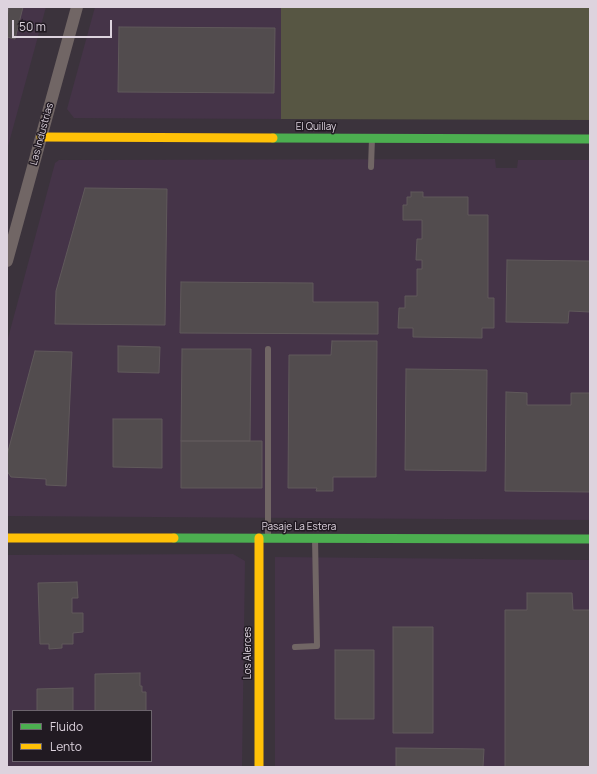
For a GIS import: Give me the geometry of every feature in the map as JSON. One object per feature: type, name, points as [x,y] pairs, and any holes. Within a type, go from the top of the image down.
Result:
[{"type":"street","name":"Las Industrias","points":[[7,261],[77,7]]},
{"type":"street","name":"El Quillay","points":[[41,137],[590,140]]},
{"type":"street","name":"Pasaje La Estera","points":[[7,538],[590,539]]},
{"type":"street","name":"Los Alerces","points":[[259,767],[263,538]]},
{"type":"lane","points":[[371,167],[372,138]]},
{"type":"lane","points":[[263,538],[268,349]]},
{"type":"lane","points":[[295,647],[317,646],[315,538]]},
{"type":"shaded area","points":[[7,7],[46,7],[7,150]]},
{"type":"shaded area","points":[[95,7],[281,7],[281,119],[74,118],[67,109]]},
{"type":"shaded area","points":[[281,7],[590,7],[590,120],[281,119]]},
{"type":"shaded area","points":[[495,159],[496,168],[517,168],[518,160],[590,160],[590,520],[7,516],[7,342],[55,163],[59,160]]},
{"type":"shaded area","points":[[233,554],[245,561],[242,767],[7,767],[7,555]]},
{"type":"shaded area","points":[[275,557],[590,560],[590,767],[275,767]]},
{"type":"building","points":[[9,7],[23,7],[15,39],[7,37],[7,16]]},
{"type":"building","points":[[119,27],[275,28],[274,93],[118,92]]},
{"type":"building","points":[[85,188],[167,189],[165,325],[55,324],[56,291]]},
{"type":"building","points":[[411,192],[423,192],[423,197],[468,197],[468,215],[488,215],[488,298],[494,298],[494,328],[482,328],[482,338],[413,337],[413,328],[398,328],[399,308],[405,308],[405,296],[417,296],[417,269],[422,269],[422,260],[416,260],[417,239],[422,239],[422,220],[403,220],[403,205],[407,205],[407,197],[411,197]]},
{"type":"building","points":[[507,260],[590,261],[590,312],[569,311],[568,323],[506,322]]},
{"type":"building","points":[[181,282],[313,283],[313,302],[378,302],[378,334],[180,333]]},
{"type":"building","points":[[332,341],[377,341],[376,477],[333,477],[333,491],[316,491],[317,488],[288,488],[289,355],[331,355]]},
{"type":"building","points":[[118,346],[160,347],[159,373],[118,372]]},
{"type":"building","points":[[182,349],[251,349],[250,441],[181,441]]},
{"type":"building","points":[[35,351],[72,352],[66,486],[46,485],[46,479],[11,477],[7,471],[7,455]]},
{"type":"building","points":[[406,369],[487,370],[486,471],[405,470]]},
{"type":"building","points":[[506,392],[527,393],[527,405],[571,405],[571,393],[590,393],[590,492],[505,491]]},
{"type":"building","points":[[113,419],[162,419],[162,468],[113,467]]},
{"type":"building","points":[[181,441],[262,441],[262,488],[181,488]]},
{"type":"building","points":[[77,582],[78,598],[72,598],[72,613],[83,613],[83,632],[73,633],[73,644],[62,644],[62,648],[49,649],[49,644],[40,644],[38,583]]},
{"type":"building","points":[[527,593],[572,593],[573,610],[590,610],[590,767],[505,767],[505,610],[527,610]]},
{"type":"building","points":[[393,627],[433,627],[433,733],[393,733]]},
{"type":"building","points":[[335,650],[374,650],[374,719],[335,719]]},
{"type":"building","points":[[140,673],[140,686],[142,686],[142,692],[146,692],[146,710],[95,710],[95,674]]},
{"type":"building","points":[[73,688],[73,710],[37,710],[37,689]]},
{"type":"building","points":[[396,748],[484,749],[483,767],[396,767]]},
{"type":"traffic: fast","points":[[273,138],[590,139]]},
{"type":"traffic: fast","points":[[174,538],[590,539]]},
{"type":"traffic: slow","points":[[41,137],[273,138]]},
{"type":"traffic: slow","points":[[7,538],[174,538]]},
{"type":"traffic: slow","points":[[259,538],[259,767]]}]
